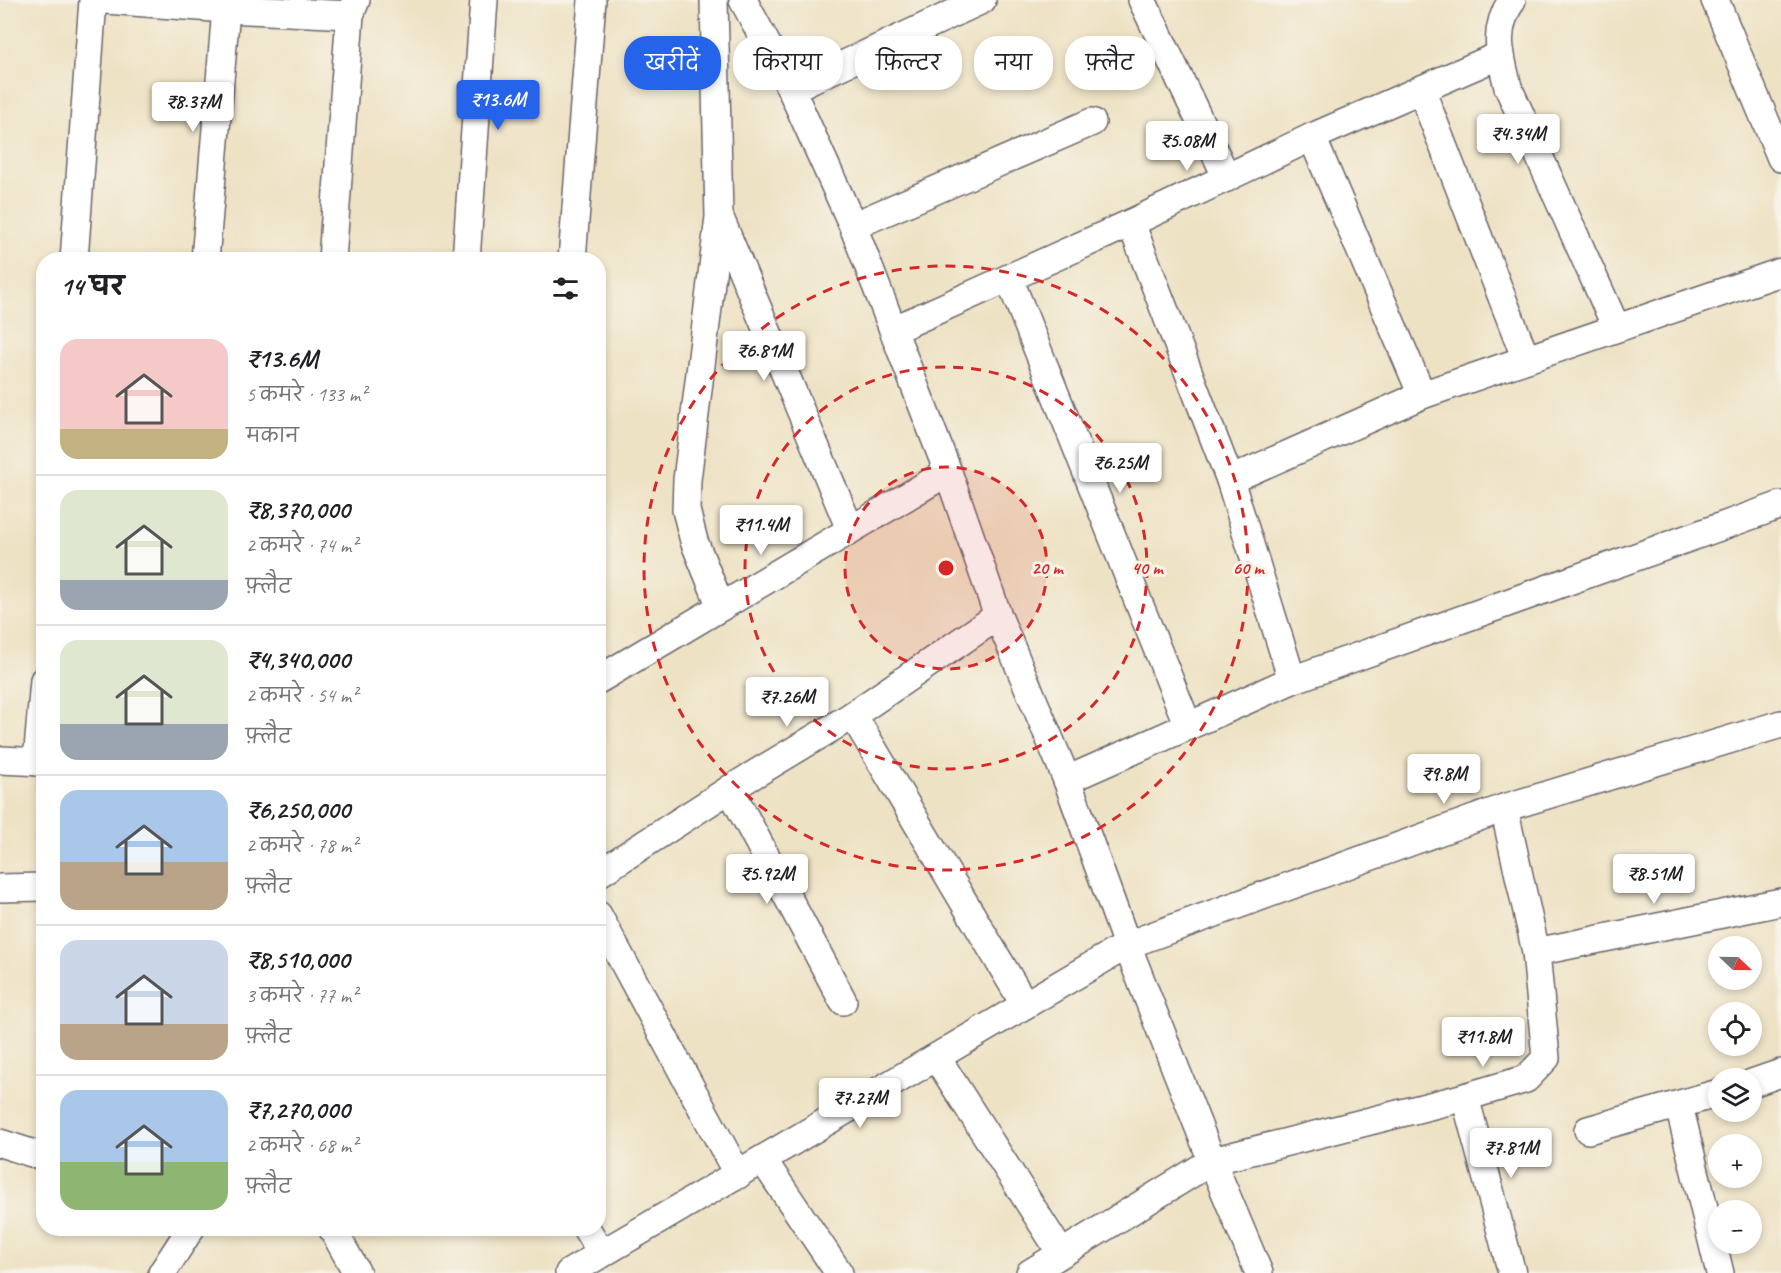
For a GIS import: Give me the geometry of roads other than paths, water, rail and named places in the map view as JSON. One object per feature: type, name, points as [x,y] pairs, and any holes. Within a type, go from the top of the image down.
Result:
[{"type":"street","points":[[75,252],[93,0]]},
{"type":"street","points":[[106,0],[226,9],[353,8],[333,252]]},
{"type":"street","points":[[467,252],[484,0]]},
{"type":"street","points":[[573,252],[592,0]]},
{"type":"street","points":[[714,0],[719,217],[687,480],[686,510],[694,541],[721,607]]},
{"type":"street","points":[[743,0],[763,36]]},
{"type":"street","points":[[843,64],[982,0]]},
{"type":"street","points":[[1142,0],[1227,178]]},
{"type":"street","points":[[1512,0],[1498,33],[1500,55],[1508,87],[1616,327]]},
{"type":"street","points":[[1715,0],[1781,158]]},
{"type":"street","points":[[206,252],[226,9]]},
{"type":"street","points":[[893,330],[1131,223],[1312,137],[1500,55]]},
{"type":"street","points":[[1421,89],[1526,359]]},
{"type":"street","points":[[792,90],[854,226],[948,472],[998,616],[1067,780],[1127,945],[1259,1273]]},
{"type":"street","points":[[854,226],[1092,122]]},
{"type":"street","points":[[1312,137],[1422,395]]},
{"type":"street","points":[[719,217],[850,529]]},
{"type":"street","points":[[1131,223],[1230,480],[1292,680]]},
{"type":"street","points":[[1230,480],[1422,395],[1781,272]]},
{"type":"street","points":[[1010,278],[1188,726]]},
{"type":"street","points":[[606,675],[948,472]]},
{"type":"street","points":[[1067,780],[1292,680],[1781,505]]},
{"type":"street","points":[[606,869],[730,789],[853,715],[998,616]]},
{"type":"street","points":[[853,715],[1025,1005]]},
{"type":"street","points":[[569,1273],[1127,945],[1504,807],[1781,724]]},
{"type":"street","points":[[0,759],[36,762]]},
{"type":"street","points":[[730,789],[843,1001]]},
{"type":"street","points":[[1029,1273],[1212,1161],[1466,1097],[1526,1079],[1546,1058],[1536,952],[1504,807]]},
{"type":"street","points":[[0,888],[36,887]]},
{"type":"street","points":[[1536,952],[1781,902]]},
{"type":"street","points":[[606,930],[738,1175]]},
{"type":"street","points":[[937,1058],[1061,1253]]},
{"type":"street","points":[[1762,1080],[1781,1074]]},
{"type":"street","points":[[1466,1097],[1512,1273]]},
{"type":"street","points":[[1588,1130],[1708,1097]]},
{"type":"street","points":[[1679,1106],[1720,1273]]},
{"type":"street","points":[[0,1143],[36,1154]]},
{"type":"street","points":[[763,1160],[839,1273]]},
{"type":"street","points":[[162,1273],[186,1236]]},
{"type":"street","points":[[336,1236],[357,1273]]},
{"type":"street","points":[[591,1236],[602,1254]]}]
